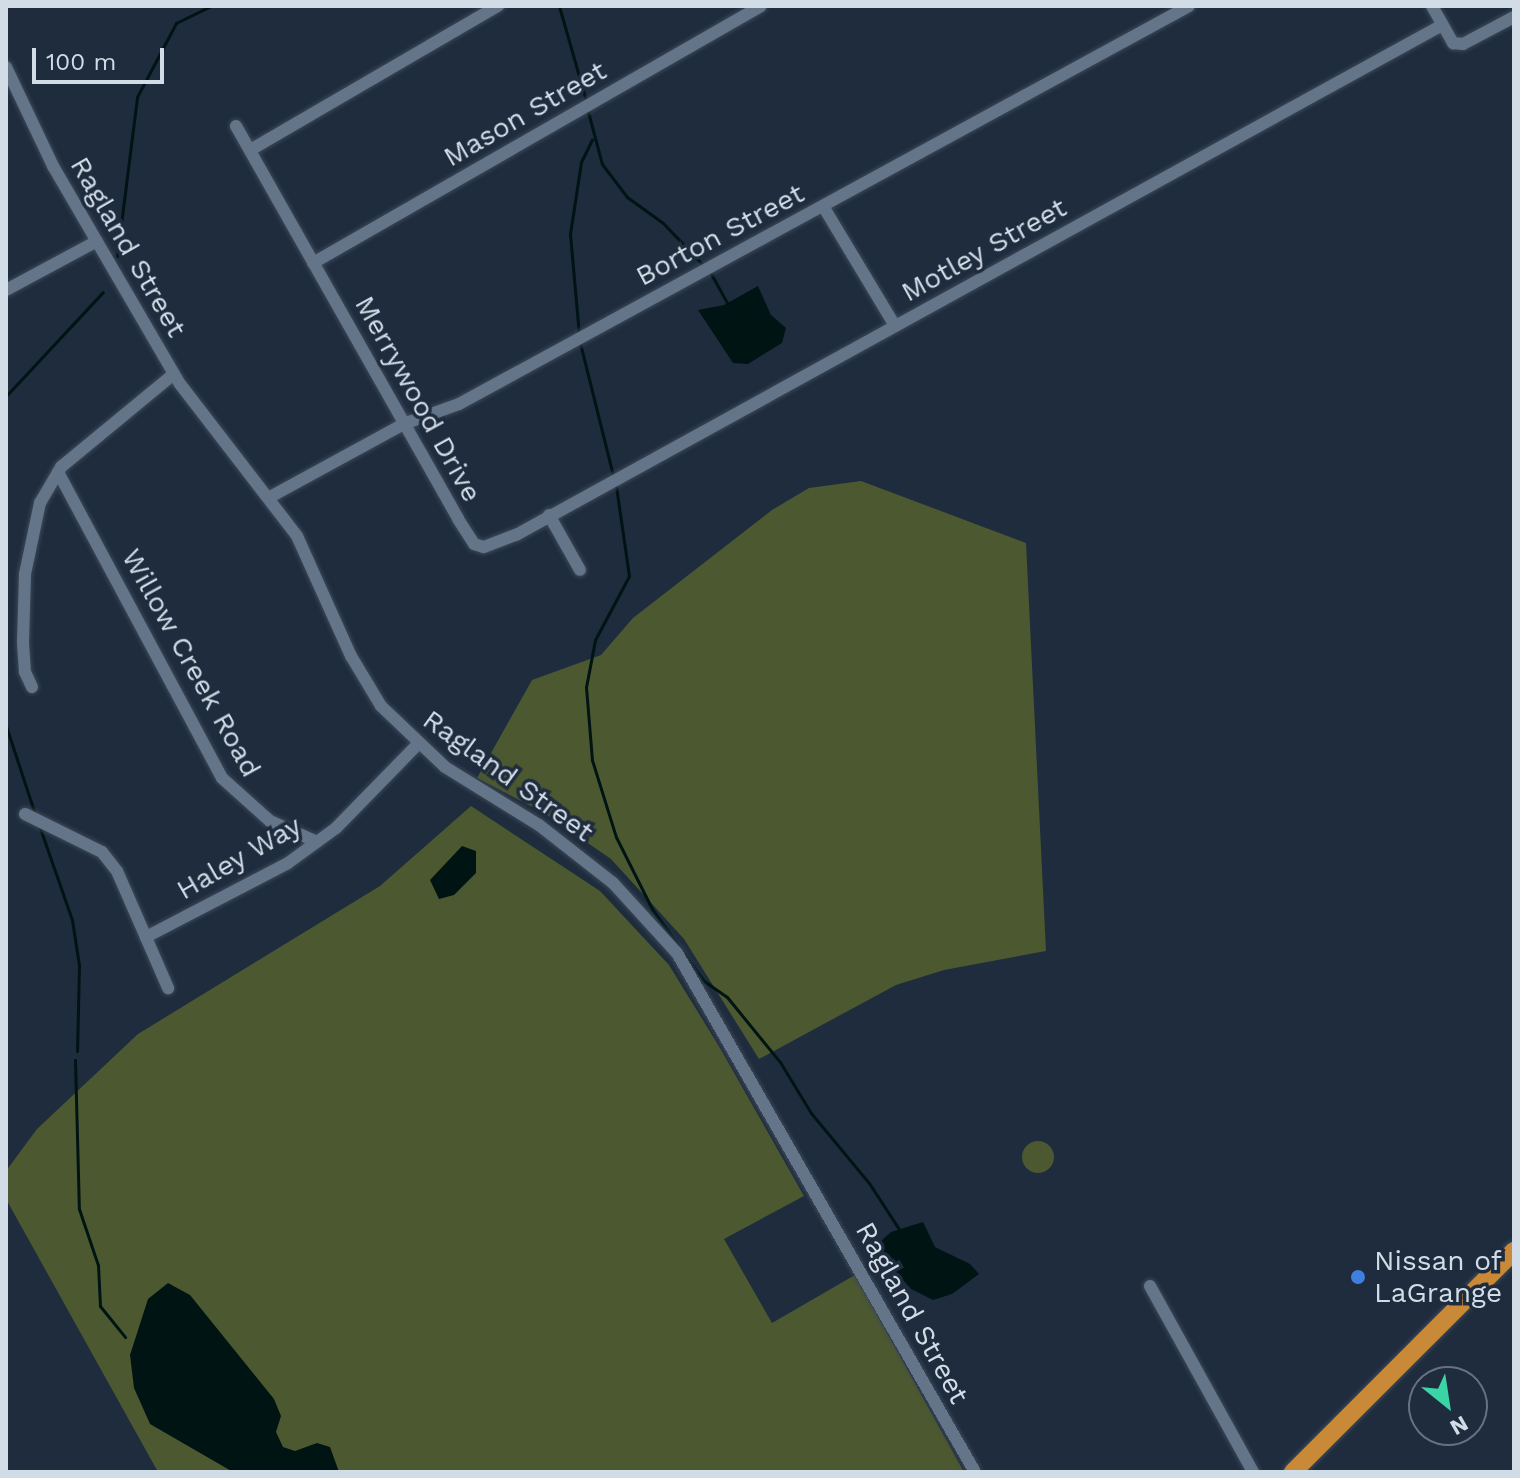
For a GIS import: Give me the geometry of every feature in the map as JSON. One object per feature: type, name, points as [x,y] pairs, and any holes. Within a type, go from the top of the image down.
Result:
[{"type":"highway","points":[[1293,1472],[1514,1251]]},
{"type":"street","points":[[252,149],[498,6]]},
{"type":"street","name":"Mason Street","points":[[313,263],[761,6]]},
{"type":"street","name":"Borton Street","points":[[270,497],[406,423],[459,404],[1189,6]]},
{"type":"street","points":[[1432,6],[1453,43],[1463,44],[1514,17]]},
{"type":"street","name":"Motley Street","points":[[549,515],[1442,25]]},
{"type":"street","name":"Ragland Street","points":[[6,67],[9,82],[174,374],[297,536],[358,668],[381,706],[417,745],[539,825],[613,883],[677,953],[975,1472]]},
{"type":"street","name":"Merrywood Drive","points":[[236,126],[252,149],[313,263],[474,544],[495,544],[549,515]]},
{"type":"street","points":[[823,206],[895,326]]},
{"type":"street","points":[[6,290],[97,241]]},
{"type":"street","points":[[32,687],[25,672],[23,642],[25,574],[40,503],[58,472],[174,374]]},
{"type":"street","name":"Willow Creek Road","points":[[58,472],[222,778],[241,800],[270,821],[317,842]]},
{"type":"street","points":[[549,515],[580,570]]},
{"type":"street","name":"Haley Way","points":[[146,937],[288,863],[317,842],[417,745]]},
{"type":"street","points":[[25,814],[102,852],[117,871],[168,988]]},
{"type":"street","points":[[1150,1286],[1253,1472]]},
{"type":"green space","points":[[861,481],[1026,543],[1046,951],[944,970],[896,985],[759,1059],[684,939],[611,859],[544,813],[477,778],[532,680],[601,655],[633,618],[772,510],[809,488]]},
{"type":"green space","points":[[471,806],[600,891],[669,965],[720,1048],[804,1196],[724,1239],[772,1323],[855,1275],[964,1472],[158,1472],[6,1199],[6,1171],[37,1129],[138,1034],[380,886]]},
{"type":"green space","points":[[1038,1141],[1049,1146],[1054,1157],[1049,1168],[1038,1173],[1027,1168],[1022,1157],[1027,1146]]},
{"type":"shaded area","points":[[758,286],[771,315],[786,328],[782,343],[748,364],[733,363],[698,310],[724,305]]},
{"type":"shaded area","points":[[462,846],[476,851],[476,873],[454,895],[439,899],[430,880]]},
{"type":"shaded area","points":[[923,1222],[935,1247],[970,1264],[979,1274],[952,1294],[933,1300],[911,1289],[880,1254],[881,1241],[891,1232]]},
{"type":"shaded area","points":[[168,1283],[190,1295],[274,1399],[281,1416],[276,1432],[283,1447],[295,1451],[317,1443],[330,1447],[339,1472],[233,1472],[150,1424],[134,1388],[130,1355],[148,1299]]},
{"type":"waterway","points":[[117,256],[137,97],[176,23],[211,6]]},
{"type":"waterway","points":[[559,6],[586,101]]},
{"type":"waterway","points":[[587,108],[602,164],[627,197],[663,223],[705,267]]},
{"type":"waterway","points":[[579,335],[570,234],[581,162],[592,139]]},
{"type":"waterway","points":[[710,272],[727,303]]},
{"type":"waterway","points":[[6,396],[103,292]]},
{"type":"waterway","points":[[580,343],[614,479]]},
{"type":"waterway","points":[[616,486],[629,576],[595,640],[586,687],[592,760],[616,837],[652,909],[704,981],[727,997],[780,1062],[811,1113],[869,1183],[899,1229]]},
{"type":"waterway","points":[[6,726],[34,811]]},
{"type":"waterway","points":[[40,828],[72,920],[79,965],[77,1051]]},
{"type":"waterway","points":[[75,1060],[79,1209],[98,1265],[100,1306],[125,1337]]},
{"type":"place","name":"Nissan of LaGrange","points":[[1358,1277]]}]
